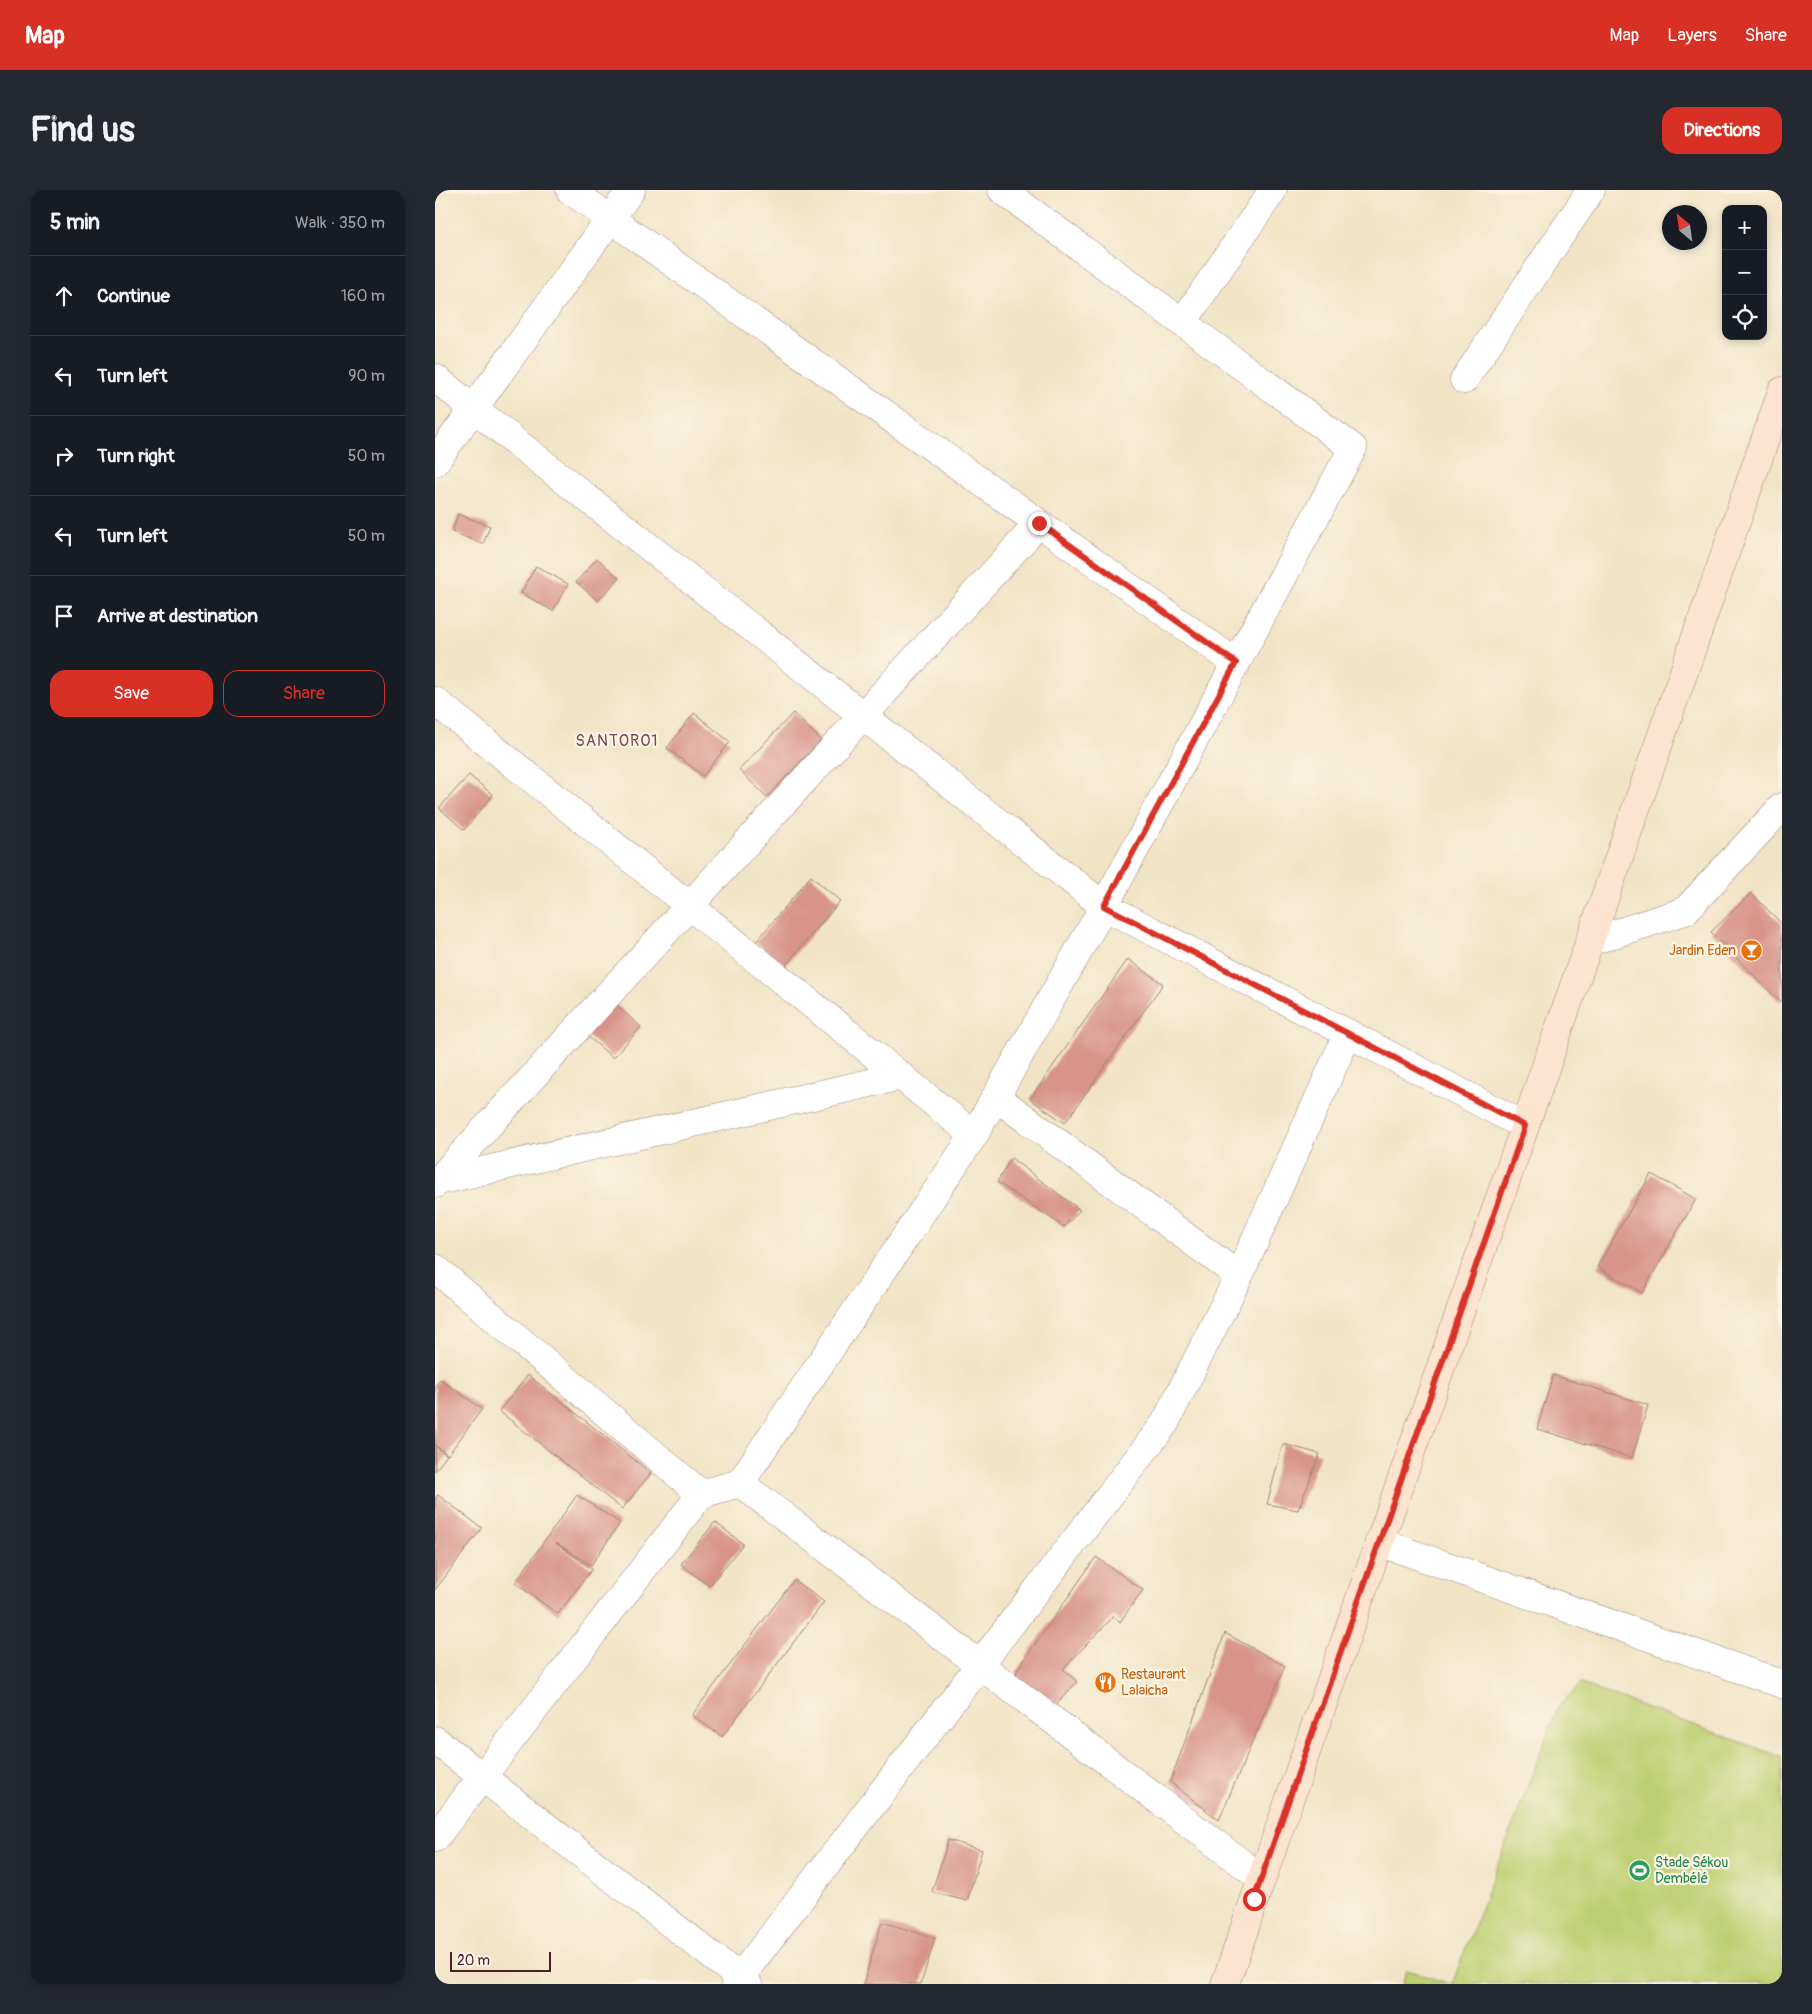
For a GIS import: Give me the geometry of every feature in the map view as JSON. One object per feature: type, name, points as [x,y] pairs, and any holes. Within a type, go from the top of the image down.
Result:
[{"type":"main road","points":[[1225,1984],[1782,391]]},
{"type":"street","points":[[570,190],[1236,663]]},
{"type":"street","points":[[435,462],[631,190]]},
{"type":"street","points":[[435,1838],[701,1494],[740,1484],[974,1135],[1104,906],[1353,448],[1002,190]]},
{"type":"street","points":[[1183,322],[1273,190]]},
{"type":"street","points":[[1464,380],[1591,190]]},
{"type":"street","points":[[435,378],[1104,906],[1525,1126]]},
{"type":"street","points":[[436,1182],[1039,523]]},
{"type":"street","points":[[435,701],[974,1135]]},
{"type":"street","points":[[1589,942],[1685,911],[1782,807]]},
{"type":"street","points":[[435,1740],[741,1982],[1165,1423],[1239,1276],[1348,1033]]},
{"type":"street","points":[[436,1182],[901,1076]]},
{"type":"street","points":[[996,1097],[1239,1276]]},
{"type":"street","points":[[435,1268],[701,1494]]},
{"type":"street","points":[[740,1484],[981,1664],[1261,1878]]},
{"type":"street","points":[[1379,1542],[1782,1684]]},
{"type":"green space","name":"Stade Sékou Dembélé","points":[[1581,1684],[1782,1757],[1782,1984],[1452,1984],[1558,1707]]},
{"type":"green space","points":[[1407,1970],[1451,1984],[1402,1984]]},
{"type":"building","points":[[458,514],[490,526],[483,544],[452,532]]},
{"type":"building","points":[[597,558],[619,578],[598,601],[576,582]]},
{"type":"building","points":[[536,566],[568,584],[553,611],[521,593]]},
{"type":"building","points":[[694,713],[730,742],[703,776],[667,748]]},
{"type":"building","points":[[793,713],[821,740],[767,797],[739,770]]},
{"type":"building","points":[[469,775],[493,795],[464,830],[439,808]]},
{"type":"building","points":[[811,876],[840,901],[785,966],[756,942]]},
{"type":"building","points":[[1751,893],[1782,924],[1782,1000],[1780,1002],[1711,932]]},
{"type":"building","points":[[1128,959],[1163,984],[1065,1123],[1030,1099]]},
{"type":"building","points":[[612,1001],[641,1027],[613,1058],[584,1033]]},
{"type":"building","points":[[1011,1158],[1080,1210],[1064,1227],[997,1182]]},
{"type":"building","points":[[1651,1174],[1696,1199],[1642,1293],[1597,1267]]},
{"type":"building","points":[[528,1375],[651,1473],[622,1509],[499,1411]]},
{"type":"building","points":[[1553,1375],[1648,1405],[1632,1458],[1537,1429]]},
{"type":"building","points":[[440,1379],[482,1409],[448,1455],[435,1445],[435,1386]]},
{"type":"building","points":[[1283,1444],[1320,1454],[1298,1510],[1267,1504]]},
{"type":"building","points":[[435,1446],[447,1455],[435,1471]]},
{"type":"building","points":[[438,1495],[482,1528],[435,1590],[435,1499]]},
{"type":"building","points":[[577,1495],[620,1523],[591,1565],[556,1543],[592,1569],[558,1614],[515,1583]]},
{"type":"building","points":[[715,1522],[743,1544],[709,1586],[681,1564]]},
{"type":"building","points":[[1096,1557],[1143,1590],[1120,1622],[1114,1616],[1063,1669],[1077,1682],[1055,1706],[1016,1678],[1017,1670]]},
{"type":"building","points":[[794,1580],[824,1602],[722,1737],[692,1715]]},
{"type":"building","points":[[1225,1633],[1285,1666],[1219,1820],[1170,1782]]},
{"type":"building","points":[[948,1840],[982,1850],[967,1901],[932,1892]]},
{"type":"building","points":[[882,1922],[935,1938],[921,1984],[863,1984]]},
{"type":"place","name":"Jardin Eden","points":[[1752,950]]},
{"type":"place","name":"Restaurant Lalaicha","points":[[1105,1682]]},
{"type":"place","name":"Stade Sékou Dembélé","points":[[1639,1870]]},
{"type":"district","name":"SANTORO1","points":[[617,740]]},
{"type":"route","points":[[1039,523],[1236,663],[1104,906],[1525,1126],[1254,1899]]}]
